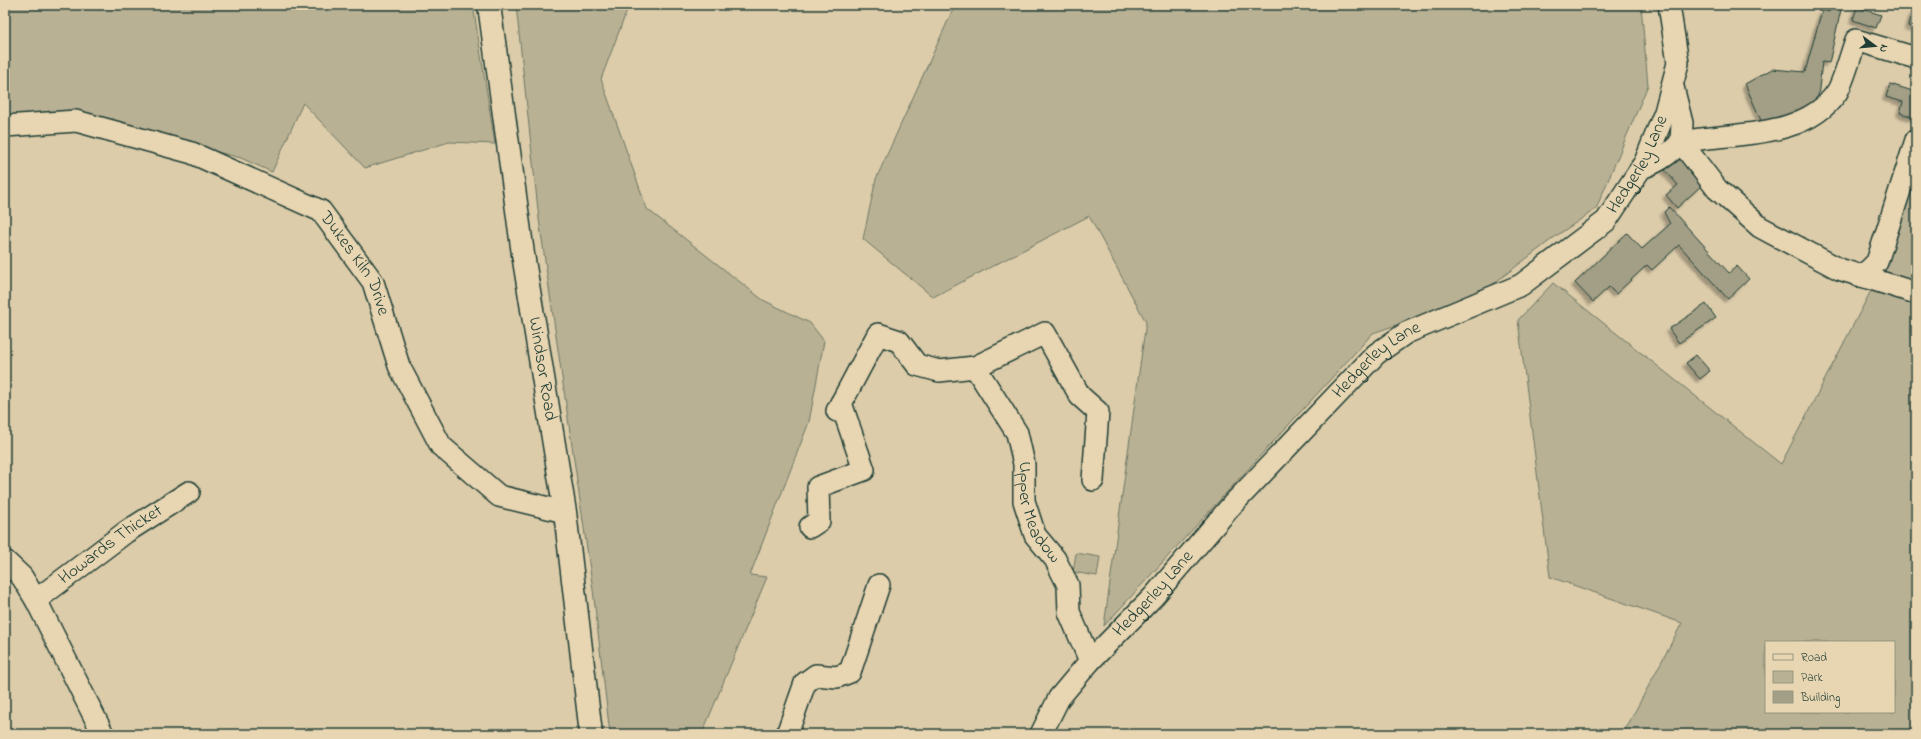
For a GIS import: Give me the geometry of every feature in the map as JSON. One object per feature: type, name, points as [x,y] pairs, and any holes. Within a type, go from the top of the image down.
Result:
[{"type":"main road","name":"Windsor Road","points":[[489,5],[523,254],[565,512],[591,734]]},
{"type":"street","name":"Hedgerley Lane","points":[[1041,734],[1059,698],[1090,661],[1153,597],[1232,505],[1376,354],[1406,332],[1521,285],[1606,221],[1641,168],[1666,112],[1678,63],[1669,5]]},
{"type":"street","points":[[1681,142],[1771,131],[1802,120],[1822,107],[1837,91],[1856,40],[1916,58]]},
{"type":"street","points":[[1641,168],[1671,153],[1681,142],[1682,123],[1672,84]]},
{"type":"street","name":"Dukes Kiln Drive","points":[[5,126],[76,121],[192,153],[321,211],[373,282],[399,366],[441,446],[499,496],[565,512]]},
{"type":"street","points":[[1858,276],[1868,271],[1877,262],[1916,140]]},
{"type":"street","points":[[1681,142],[1717,189],[1760,227],[1839,269],[1916,293]]},
{"type":"street","points":[[810,527],[820,521],[818,488],[864,470],[839,407],[878,334],[899,341],[917,365],[939,371],[975,367],[1044,333],[1080,396],[1098,412],[1092,480]]},
{"type":"street","name":"Upper Meadow","points":[[975,367],[1017,433],[1024,464],[1024,501],[1035,535],[1055,559],[1068,586],[1069,612],[1090,661]]},
{"type":"street","name":"Howards Thicket","points":[[36,600],[126,532],[189,492]]},
{"type":"street","points":[[5,561],[22,577],[36,600],[103,734]]},
{"type":"street","points":[[787,734],[805,683],[816,675],[837,677],[850,672],[879,585]]},
{"type":"green space","points":[[5,5],[473,5],[495,144],[449,142],[365,168],[303,103],[272,172],[241,158],[97,121],[5,134]]},
{"type":"green space","points":[[516,5],[629,5],[601,79],[647,209],[763,300],[810,323],[824,341],[809,422],[750,575],[767,577],[702,734],[610,734],[593,590],[539,219]]},
{"type":"green space","points":[[955,5],[1641,5],[1648,85],[1596,209],[1556,236],[1476,297],[1373,333],[1104,626],[1146,322],[1089,216],[933,297],[863,239],[876,179]]},
{"type":"green space","points":[[1916,173],[1916,734],[1623,734],[1682,623],[1550,577],[1518,320],[1553,283],[1781,464],[1876,281],[1885,268]]},
{"type":"green space","points":[[1076,553],[1100,557],[1097,576],[1073,572]]},
{"type":"building","points":[[1831,5],[1842,5],[1829,63],[1822,62],[1817,106],[1763,125],[1745,84],[1772,69],[1805,72],[1822,10],[1829,12]]},
{"type":"building","points":[[1857,7],[1881,15],[1876,28],[1853,20]]},
{"type":"building","points":[[1912,12],[1916,13],[1916,28],[1908,26]]},
{"type":"building","points":[[1890,84],[1916,92],[1916,118],[1900,113],[1903,102],[1886,97]]},
{"type":"building","points":[[1679,157],[1703,184],[1677,208],[1666,195],[1678,185],[1665,170]]},
{"type":"building","points":[[1669,207],[1729,273],[1737,266],[1749,279],[1728,299],[1679,245],[1652,270],[1647,265],[1616,294],[1609,287],[1593,302],[1575,283],[1627,233],[1642,249],[1670,224],[1664,212]]},
{"type":"building","points":[[1706,304],[1716,318],[1679,343],[1669,329]]},
{"type":"building","points":[[1696,355],[1710,371],[1700,379],[1686,363]]}]
